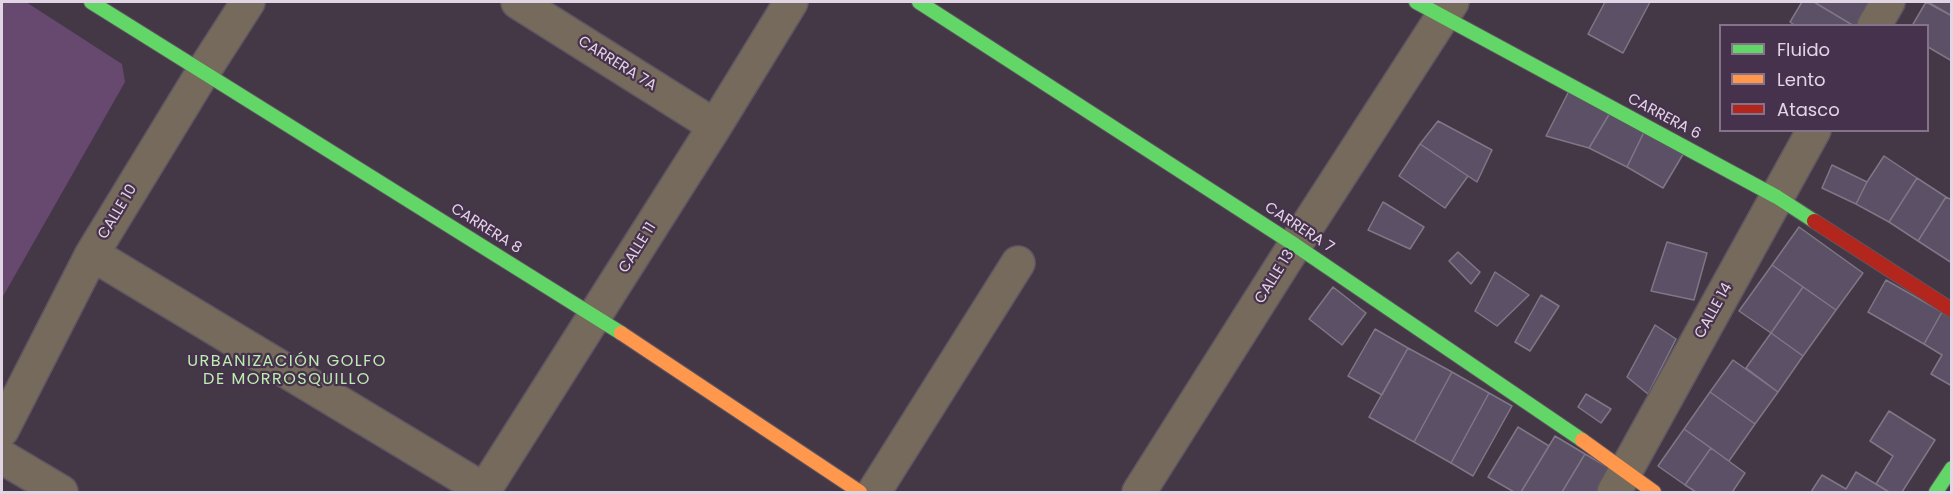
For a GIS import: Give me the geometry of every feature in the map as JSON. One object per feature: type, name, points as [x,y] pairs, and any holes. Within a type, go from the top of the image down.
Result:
[{"type":"street","name":"CARRERA 8","points":[[91,2],[596,316],[860,492]]},
{"type":"street","name":"CALLE 10","points":[[2,430],[92,254],[248,2]]},
{"type":"street","name":"CARRERA 7A","points":[[518,2],[715,126]]},
{"type":"street","name":"CALLE 11","points":[[483,491],[596,316],[791,2]]},
{"type":"street","name":"CARRERA 7","points":[[919,2],[1295,244],[1620,481],[1654,492]]},
{"type":"street","points":[[1875,24],[1888,2]]},
{"type":"street","name":"CALLE 13","points":[[1139,492],[1295,244],[1437,7]]},
{"type":"street","name":"CARRERA 6","points":[[1437,7],[1777,196],[1952,310]]},
{"type":"street","name":"CALLE 14","points":[[1620,481],[1813,132]]},
{"type":"street","points":[[92,254],[483,491]]},
{"type":"street","points":[[874,492],[1018,263]]},
{"type":"street","points":[[2,457],[61,492]]},
{"type":"street","points":[[1936,492],[1952,468]]},
{"type":"shaded area","points":[[2,2],[26,2],[122,64],[125,82],[2,298]]},
{"type":"building","points":[[1605,2],[1650,2],[1623,53],[1588,34]]},
{"type":"building","points":[[1802,2],[1814,2],[1851,24],[1793,24],[1790,22]]},
{"type":"building","points":[[1814,2],[1872,2],[1859,24],[1851,24]]},
{"type":"building","points":[[1926,2],[1952,16],[1952,61],[1929,48],[1929,24],[1913,24]]},
{"type":"building","points":[[1928,2],[1952,2],[1952,16]]},
{"type":"building","points":[[1569,91],[1610,113],[1589,148],[1546,136]]},
{"type":"building","points":[[1610,113],[1645,130],[1627,167],[1589,148]]},
{"type":"building","points":[[1438,121],[1492,150],[1477,182],[1420,144]]},
{"type":"building","points":[[1645,130],[1685,151],[1663,188],[1627,167]]},
{"type":"building","points":[[1420,144],[1468,176],[1445,208],[1399,176]]},
{"type":"building","points":[[1884,156],[1917,178],[1889,222],[1856,204]]},
{"type":"building","points":[[1832,165],[1867,182],[1856,204],[1822,188]]},
{"type":"building","points":[[1917,178],[1946,197],[1918,241],[1889,222]]},
{"type":"building","points":[[1946,197],[1952,200],[1952,263],[1918,241]]},
{"type":"building","points":[[1383,202],[1424,227],[1410,249],[1368,230]]},
{"type":"building","points":[[1799,227],[1863,273],[1836,310],[1772,265]]},
{"type":"building","points":[[1667,242],[1707,253],[1694,300],[1651,291]]},
{"type":"building","points":[[1458,252],[1480,272],[1471,284],[1449,261]]},
{"type":"building","points":[[1772,265],[1803,287],[1771,333],[1739,311]]},
{"type":"building","points":[[1495,272],[1529,295],[1497,326],[1475,311]]},
{"type":"building","points":[[1886,280],[1942,312],[1924,344],[1868,312]]},
{"type":"building","points":[[1333,287],[1366,313],[1342,345],[1309,319]]},
{"type":"building","points":[[1803,287],[1836,310],[1803,356],[1771,333]]},
{"type":"building","points":[[1541,295],[1559,306],[1530,351],[1515,342]]},
{"type":"building","points":[[1942,312],[1952,318],[1952,386],[1931,374],[1942,355],[1924,344]]},
{"type":"building","points":[[1655,325],[1676,339],[1648,394],[1627,377]]},
{"type":"building","points":[[1375,329],[1408,348],[1382,395],[1348,376]]},
{"type":"building","points":[[1771,333],[1803,356],[1778,392],[1746,368]]},
{"type":"building","points":[[1408,348],[1452,372],[1414,442],[1369,417]]},
{"type":"building","points":[[1733,360],[1778,392],[1755,424],[1710,392]]},
{"type":"building","points":[[1452,372],[1489,393],[1451,463],[1414,442]]},
{"type":"building","points":[[1710,392],[1755,424],[1729,461],[1684,429]]},
{"type":"building","points":[[1489,393],[1512,406],[1473,476],[1451,463]]},
{"type":"building","points":[[1586,394],[1611,409],[1601,423],[1578,407]]},
{"type":"building","points":[[1889,411],[1935,440],[1902,492],[1889,492],[1876,484],[1893,456],[1870,441]]},
{"type":"building","points":[[1518,427],[1549,446],[1521,492],[1514,492],[1488,477]]},
{"type":"building","points":[[1684,429],[1711,448],[1685,485],[1658,466]]},
{"type":"building","points":[[1555,436],[1585,454],[1562,492],[1521,492]]},
{"type":"building","points":[[1711,448],[1745,473],[1733,491],[1735,492],[1696,492],[1685,485]]},
{"type":"building","points":[[1585,454],[1618,473],[1607,492],[1562,492]]},
{"type":"building","points":[[1856,472],[1889,492],[1811,492],[1822,475],[1846,489]]},
{"type":"traffic: fast","points":[[91,2],[621,333]]},
{"type":"traffic: fast","points":[[919,2],[1295,245],[1582,440]]},
{"type":"traffic: fast","points":[[1416,2],[1777,197],[1814,221]]},
{"type":"traffic: fast","points":[[1936,492],[1952,468]]},
{"type":"traffic: slow","points":[[621,333],[860,492]]},
{"type":"traffic: slow","points":[[1582,440],[1654,492]]},
{"type":"traffic: jam","points":[[1814,221],[1952,310]]},
{"type":"district","name":"URBANIZACIÓN GOLFO DE MORROSQUILLO","points":[[287,371]]}]
